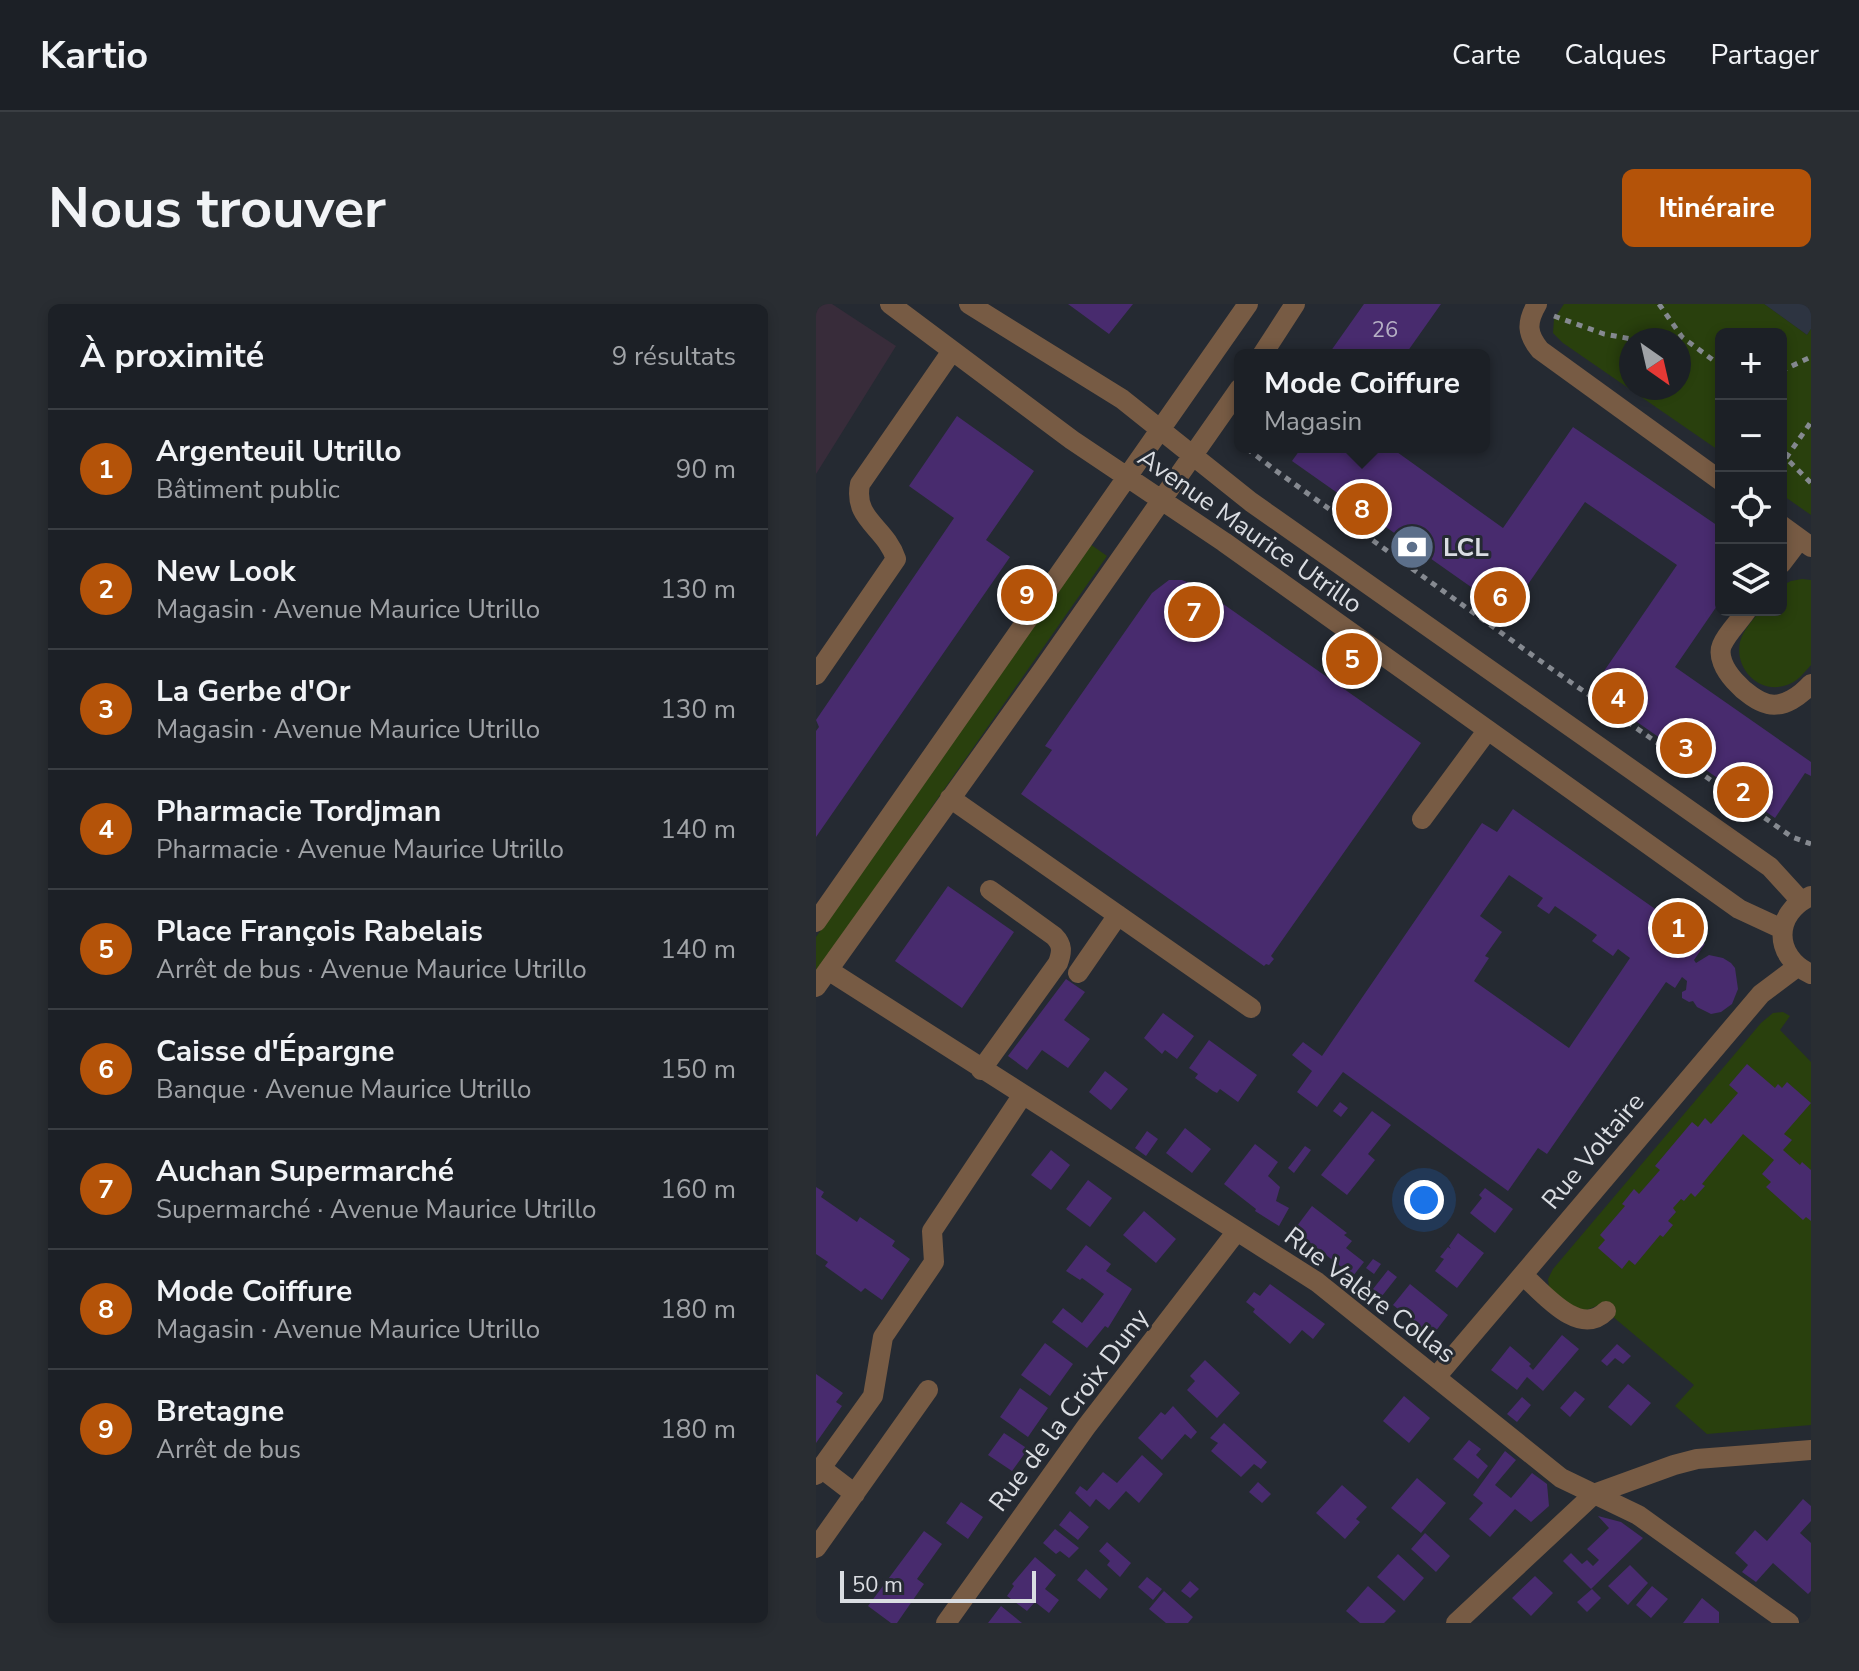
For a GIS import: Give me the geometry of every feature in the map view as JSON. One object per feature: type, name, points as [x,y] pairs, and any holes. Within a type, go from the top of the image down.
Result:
[{"type":"street","name":"Avenue Maurice Utrillo","points":[[890,304],[1126,477],[1224,542],[1739,909],[1782,929]]},
{"type":"street","points":[[816,922],[1248,304]]},
{"type":"street","points":[[1266,349],[1295,304]]},
{"type":"street","name":"Avenue Maurice Utrillo","points":[[974,306],[1122,399],[1251,502],[1770,867],[1806,898]]},
{"type":"street","points":[[1536,306],[1528,324],[1529,337],[1540,350],[1715,477]]},
{"type":"street","points":[[816,675],[896,559],[881,532],[863,514],[857,500],[860,484],[952,351]]},
{"type":"street","points":[[822,978],[1234,397]]},
{"type":"street","points":[[1787,529],[1806,543],[1787,559]]},
{"type":"street","points":[[1743,616],[1722,645],[1720,656],[1727,672],[1744,690],[1767,704],[1784,704],[1811,684]]},
{"type":"street","points":[[1422,819],[1487,731]]},
{"type":"street","points":[[950,798],[1251,1008]]},
{"type":"street","points":[[981,1070],[1058,963],[1062,952],[1054,936],[990,890]]},
{"type":"street","points":[[1806,898],[1792,908],[1782,929],[1788,956],[1807,973]]},
{"type":"street","points":[[1078,973],[1118,915]]},
{"type":"street","name":"Rue Voltaire","points":[[1436,1377],[1761,994],[1807,973]]},
{"type":"street","name":"Rue Valère Collas","points":[[822,978],[981,1070],[1317,1282],[1561,1478],[1638,1515],[1776,1619]]},
{"type":"street","points":[[855,1494],[818,1471],[873,1396],[883,1337],[934,1262],[932,1231],[1022,1096]]},
{"type":"street","name":"Rue de la Croix Duny","points":[[946,1623],[1086,1427],[1237,1231]]},
{"type":"street","points":[[1523,1275],[1567,1314],[1591,1320],[1606,1311]]},
{"type":"street","points":[[816,1548],[928,1390]]},
{"type":"street","points":[[1456,1623],[1594,1494],[1697,1459],[1811,1450]]},
{"type":"path","points":[[1659,304],[1676,328]]},
{"type":"path","points":[[1536,306],[1604,334],[1619,337]]},
{"type":"path","points":[[1691,344],[1715,362]]},
{"type":"path","points":[[1787,368],[1811,357]]},
{"type":"path","points":[[1787,451],[1811,422]]},
{"type":"path","points":[[1253,453],[1539,660],[1792,837],[1811,844]]},
{"type":"path","points":[[1787,458],[1811,483]]},
{"type":"shaded area","points":[[816,304],[832,304],[896,346],[816,474]]},
{"type":"shaded area","points":[[1764,304],[1811,304],[1811,329],[1807,335]]},
{"type":"green space","points":[[1564,304],[1764,304],[1807,335],[1811,329],[1811,515],[1787,498],[1787,328],[1715,328],[1715,448],[1646,400],[1691,400],[1691,328],[1619,328],[1619,382],[1553,333],[1554,319]]},
{"type":"green space","points":[[1090,544],[1107,556],[816,973],[816,937]]},
{"type":"green space","points":[[1811,580],[1811,665],[1791,684],[1767,686],[1745,670],[1739,652],[1740,642],[1756,616],[1787,616],[1787,583]]},
{"type":"green space","points":[[1783,1012],[1790,1016],[1780,1030],[1811,1062],[1811,1425],[1707,1434],[1675,1406],[1694,1385],[1599,1305],[1584,1311],[1568,1304],[1549,1287],[1548,1279],[1553,1269],[1761,1023],[1773,1013]]},
{"type":"building","points":[[1068,304],[1133,304],[1109,334]]},
{"type":"building","points":[[1364,304],[1441,304],[1409,349],[1332,349]]},
{"type":"building","points":[[957,416],[1034,471],[986,540],[1010,557],[816,837],[816,731],[819,727],[816,720],[954,518],[909,486]]},
{"type":"building","points":[[1573,427],[1715,524],[1715,609],[1675,667],[1811,762],[1811,776],[1805,773],[1775,818],[1591,690],[1677,565],[1585,502],[1508,613],[1292,461],[1298,453],[1398,453],[1503,528]]},
{"type":"building","points":[[1169,580],[1182,580],[1199,587],[1421,743],[1271,956],[1274,959],[1269,965],[1264,966],[1021,794],[1052,750],[1045,746],[1152,593]]},
{"type":"building","points":[[1513,809],[1705,944],[1694,960],[1696,963],[1709,955],[1731,963],[1735,968],[1738,989],[1732,1004],[1721,1012],[1711,1014],[1697,1007],[1693,1001],[1682,998],[1687,981],[1682,977],[1675,988],[1666,982],[1547,1154],[1538,1148],[1508,1191],[1343,1072],[1317,1107],[1297,1092],[1312,1071],[1292,1055],[1303,1042],[1322,1056],[1482,823],[1497,832]],"holes":[[[1509,875],[1543,898],[1537,906],[1549,914],[1555,906],[1597,935],[1592,941],[1613,956],[1618,949],[1630,958],[1569,1048],[1474,981],[1489,958],[1485,956],[1502,932],[1480,916]]]},
{"type":"building","points":[[948,886],[1014,932],[962,1008],[895,961]]},
{"type":"building","points":[[1066,979],[1085,992],[1064,1020],[1090,1039],[1068,1068],[1042,1050],[1027,1070],[1008,1056]]},
{"type":"building","points":[[1163,1013],[1194,1036],[1177,1059],[1165,1050],[1162,1054],[1144,1038]]},
{"type":"building","points":[[1209,1040],[1257,1075],[1238,1102],[1220,1089],[1217,1093],[1213,1091],[1195,1078],[1198,1074],[1189,1068]]},
{"type":"building","points":[[1747,1064],[1775,1088],[1778,1084],[1782,1088],[1787,1082],[1811,1103],[1784,1134],[1792,1140],[1783,1150],[1811,1170],[1811,1221],[1806,1217],[1803,1220],[1766,1187],[1771,1182],[1762,1174],[1774,1160],[1743,1134],[1695,1197],[1691,1193],[1673,1208],[1676,1212],[1668,1221],[1673,1225],[1663,1237],[1660,1235],[1635,1265],[1629,1260],[1622,1269],[1598,1248],[1605,1240],[1600,1235],[1625,1206],[1622,1204],[1634,1189],[1639,1194],[1660,1170],[1655,1166],[1692,1122],[1698,1127],[1705,1118],[1711,1124],[1738,1093],[1729,1085]]},
{"type":"building","points":[[1105,1071],[1128,1089],[1111,1110],[1089,1092]]},
{"type":"building","points":[[1340,1102],[1348,1108],[1341,1117],[1333,1111]]},
{"type":"building","points":[[1372,1111],[1391,1125],[1368,1154],[1375,1160],[1347,1195],[1321,1175]]},
{"type":"building","points":[[1185,1128],[1211,1149],[1192,1173],[1166,1153]]},
{"type":"building","points":[[1147,1131],[1158,1139],[1146,1156],[1135,1148]]},
{"type":"building","points":[[1255,1144],[1278,1162],[1268,1176],[1280,1187],[1276,1201],[1289,1208],[1279,1226],[1255,1211],[1224,1184]]},
{"type":"building","points":[[1305,1146],[1311,1150],[1294,1173],[1288,1168]]},
{"type":"building","points":[[1051,1150],[1070,1165],[1051,1190],[1031,1175]]},
{"type":"building","points":[[1088,1180],[1112,1198],[1090,1227],[1066,1209]]},
{"type":"building","points":[[816,1187],[824,1192],[821,1197],[857,1222],[860,1217],[895,1241],[892,1246],[910,1259],[882,1300],[865,1288],[861,1292],[825,1266],[828,1262],[816,1254]]},
{"type":"building","points":[[1485,1188],[1513,1209],[1495,1233],[1470,1213],[1482,1198],[1479,1195]]},
{"type":"building","points":[[1312,1206],[1347,1233],[1344,1235],[1352,1241],[1346,1248],[1364,1262],[1353,1276],[1294,1230]]},
{"type":"building","points":[[1144,1211],[1176,1239],[1156,1263],[1123,1235]]},
{"type":"building","points":[[1458,1233],[1484,1253],[1457,1288],[1435,1271],[1444,1259],[1440,1257],[1448,1247],[1451,1249],[1449,1246]]},
{"type":"building","points":[[1086,1245],[1111,1264],[1106,1271],[1132,1289],[1108,1328],[1105,1326],[1087,1348],[1052,1322],[1063,1308],[1082,1323],[1104,1294],[1066,1271]]},
{"type":"building","points":[[1373,1259],[1381,1264],[1374,1274],[1366,1268]]},
{"type":"building","points":[[1388,1270],[1397,1277],[1382,1296],[1373,1289]]},
{"type":"building","points":[[1270,1284],[1325,1324],[1313,1339],[1302,1330],[1290,1344],[1253,1312],[1255,1309],[1246,1302],[1254,1292],[1260,1296]]},
{"type":"building","points":[[1410,1284],[1448,1315],[1432,1336],[1393,1305]]},
{"type":"building","points":[[1562,1335],[1579,1349],[1543,1391],[1527,1377],[1517,1390],[1491,1370],[1510,1346],[1531,1364],[1529,1366],[1533,1370]]},
{"type":"building","points":[[1045,1343],[1073,1364],[1050,1396],[1021,1375]]},
{"type":"building","points":[[1617,1344],[1631,1356],[1623,1364],[1615,1358],[1607,1366],[1601,1361]]},
{"type":"building","points":[[1205,1360],[1240,1393],[1217,1418],[1187,1390],[1195,1381],[1190,1376]]},
{"type":"building","points":[[816,1374],[843,1393],[836,1402],[842,1406],[816,1443]]},
{"type":"building","points":[[1628,1384],[1651,1403],[1631,1426],[1608,1407]]},
{"type":"building","points":[[1020,1388],[1048,1408],[1028,1437],[1000,1417]]},
{"type":"building","points":[[1575,1391],[1585,1399],[1570,1417],[1560,1408]]},
{"type":"building","points":[[1404,1396],[1430,1418],[1409,1443],[1383,1421]]},
{"type":"building","points":[[1522,1397],[1531,1405],[1517,1422],[1507,1414]]},
{"type":"building","points":[[1173,1406],[1197,1432],[1191,1439],[1185,1434],[1162,1460],[1138,1438],[1161,1412],[1165,1415]]},
{"type":"building","points":[[1224,1423],[1267,1462],[1261,1469],[1254,1464],[1241,1477],[1211,1451],[1218,1443],[1210,1438]]},
{"type":"building","points":[[1004,1433],[1028,1449],[1012,1471],[988,1455]]},
{"type":"building","points":[[1469,1440],[1481,1449],[1476,1455],[1488,1466],[1478,1479],[1453,1459]]},
{"type":"building","points":[[1505,1451],[1516,1460],[1495,1485],[1511,1498],[1532,1473],[1547,1484],[1549,1506],[1531,1522],[1515,1509],[1490,1537],[1469,1519],[1483,1503],[1473,1495]]},
{"type":"building","points":[[1142,1455],[1163,1474],[1139,1503],[1126,1491],[1109,1510],[1096,1499],[1090,1507],[1075,1493],[1080,1486],[1087,1491],[1103,1472],[1117,1483]]},
{"type":"building","points":[[1417,1478],[1446,1503],[1421,1533],[1391,1508]]},
{"type":"building","points":[[1258,1482],[1271,1494],[1262,1503],[1249,1492]]},
{"type":"building","points":[[1342,1485],[1367,1507],[1356,1519],[1360,1522],[1345,1539],[1316,1513]]},
{"type":"building","points":[[1803,1499],[1811,1506],[1811,1521],[1800,1533],[1811,1543],[1811,1591],[1808,1594],[1773,1563],[1756,1582],[1742,1572],[1748,1565],[1735,1553],[1755,1530],[1767,1541]]},
{"type":"building","points":[[961,1502],[983,1517],[968,1539],[946,1523]]},
{"type":"building","points":[[1070,1511],[1089,1527],[1078,1540],[1059,1525]]},
{"type":"building","points":[[1598,1516],[1621,1522],[1643,1538],[1591,1589],[1563,1561],[1571,1553],[1582,1564],[1587,1560],[1593,1566],[1599,1560],[1587,1549],[1609,1528]]},
{"type":"building","points":[[1055,1529],[1079,1548],[1069,1558],[1060,1551],[1056,1554],[1043,1543]]},
{"type":"building","points":[[924,1531],[942,1544],[917,1579],[924,1584],[897,1623],[891,1623],[868,1606]]},
{"type":"building","points":[[1425,1533],[1450,1556],[1436,1572],[1411,1549]]},
{"type":"building","points":[[1107,1542],[1131,1563],[1120,1577],[1107,1565],[1110,1561],[1099,1551]]},
{"type":"building","points":[[1398,1554],[1424,1578],[1404,1601],[1377,1577]]},
{"type":"building","points":[[1035,1557],[1056,1575],[1045,1589],[1059,1600],[1049,1613],[1035,1602],[1027,1611],[1007,1596],[1014,1586],[1012,1584]]},
{"type":"building","points":[[1630,1565],[1648,1583],[1628,1605],[1608,1586]]},
{"type":"building","points":[[1086,1569],[1108,1589],[1100,1599],[1077,1580]]},
{"type":"building","points":[[1535,1576],[1553,1593],[1531,1616],[1512,1598]]},
{"type":"building","points":[[1147,1577],[1162,1589],[1153,1600],[1138,1587]]},
{"type":"building","points":[[1190,1581],[1199,1589],[1190,1598],[1181,1591]]},
{"type":"building","points":[[1368,1586],[1396,1611],[1384,1623],[1360,1623],[1346,1611]]},
{"type":"building","points":[[1652,1586],[1668,1599],[1651,1618],[1636,1605]]},
{"type":"building","points":[[1592,1589],[1601,1598],[1587,1612],[1577,1602]]},
{"type":"building","points":[[1164,1591],[1193,1617],[1188,1623],[1166,1623],[1149,1609]]},
{"type":"building","points":[[1702,1598],[1719,1612],[1719,1623],[1683,1623]]},
{"type":"building","points":[[1001,1606],[1022,1623],[988,1623]]},
{"type":"place","name":"Mode Coiffure","points":[[1362,509]]},
{"type":"place","name":"LCL","points":[[1412,547]]},
{"type":"place","name":"Bretagne","points":[[1027,595]]},
{"type":"place","name":"Caisse d'Épargne","points":[[1500,597]]},
{"type":"place","name":"Auchan Supermarché","points":[[1194,612]]},
{"type":"place","name":"Place François Rabelais","points":[[1352,659]]},
{"type":"place","name":"Pharmacie Tordjman","points":[[1618,698]]},
{"type":"place","name":"La Gerbe d'Or","points":[[1686,748]]},
{"type":"place","name":"New Look","points":[[1743,792]]},
{"type":"place","name":"Argenteuil Utrillo","points":[[1678,928]]}]
